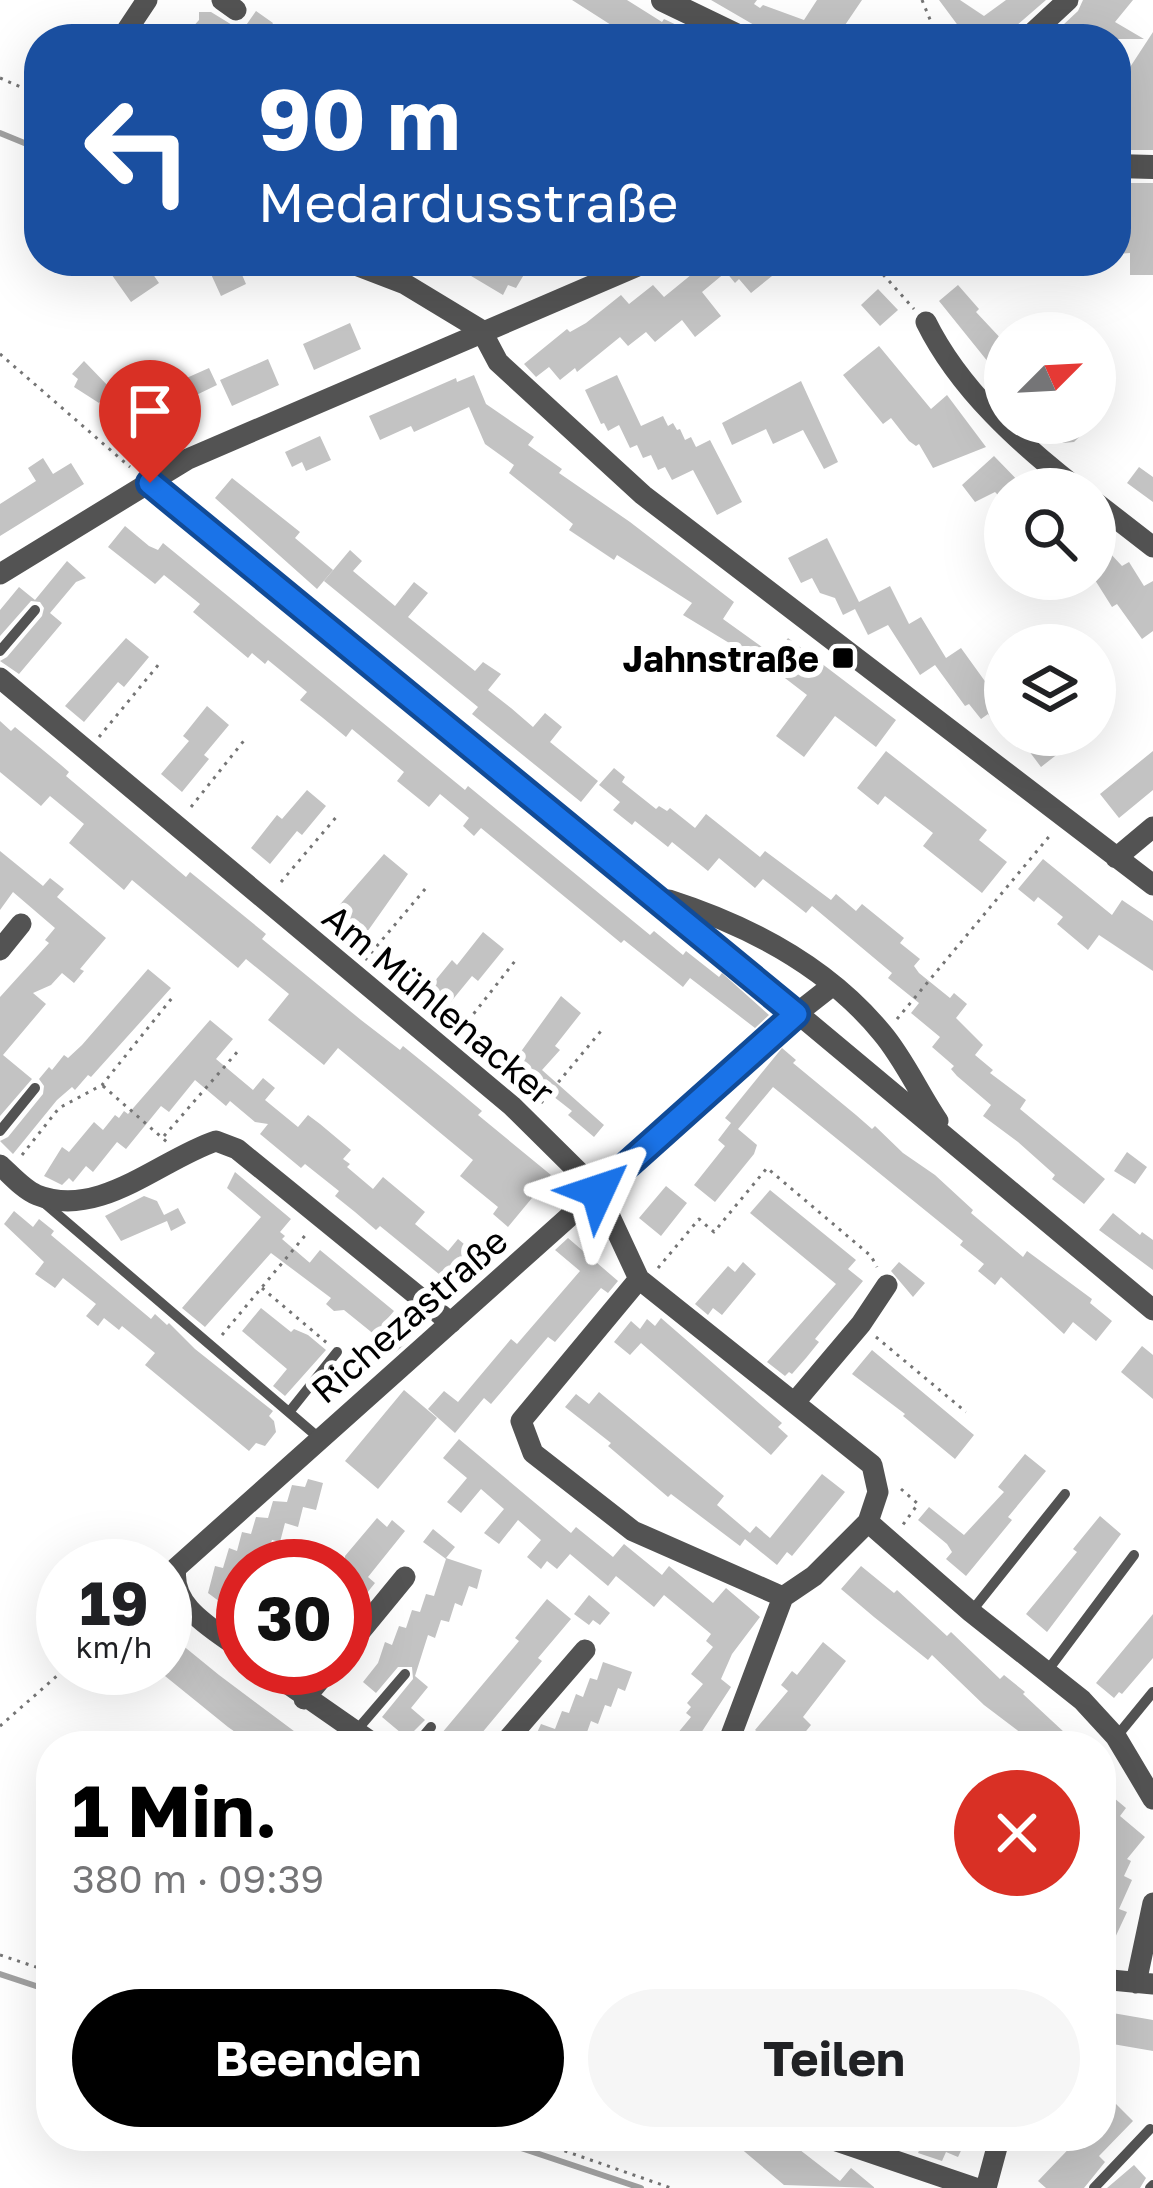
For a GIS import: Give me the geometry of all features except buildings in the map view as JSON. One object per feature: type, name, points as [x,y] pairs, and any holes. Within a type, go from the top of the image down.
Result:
[{"type":"street","points":[[663,0],[713,24]]},
{"type":"street","points":[[1042,24],[1068,0]]},
{"type":"street","points":[[384,276],[481,330],[498,362],[627,480],[1153,885]]},
{"type":"street","points":[[0,574],[188,459],[612,276]]},
{"type":"street","points":[[926,322],[997,419],[1050,468]]},
{"type":"street","points":[[150,483],[657,896],[1153,1310]]},
{"type":"street","points":[[1116,518],[1153,547]]},
{"type":"street","name":"Am Mühlenacker","points":[[0,678],[527,1120],[598,1191],[642,1281],[872,1465]]},
{"type":"street","points":[[1116,857],[1153,827]]},
{"type":"street","points":[[657,896],[714,914],[779,945],[833,985],[884,1035],[953,1143]]},
{"type":"street","points":[[0,950],[21,924]]},
{"type":"street","name":"Richezastraße","points":[[192,1553],[833,985]]},
{"type":"street","points":[[4,1169],[35,1195],[66,1201],[89,1199],[216,1141],[237,1149],[451,1324]]},
{"type":"street","points":[[642,1281],[521,1421],[533,1453],[633,1532],[783,1597]]},
{"type":"street","points":[[795,1402],[861,1324],[887,1285]]},
{"type":"street","points":[[733,1731],[783,1597],[814,1576],[868,1522],[878,1492],[872,1465]]},
{"type":"street","points":[[868,1522],[971,1612],[1048,1670],[1110,1731]]},
{"type":"street","points":[[372,1617],[405,1577]]},
{"type":"street","points":[[192,1611],[216,1630]]},
{"type":"street","points":[[515,1731],[585,1650]]},
{"type":"street","points":[[299,1695],[353,1731]]},
{"type":"street","points":[[304,1699],[307,1695]]},
{"type":"street","points":[[1116,1737],[1153,1798]]},
{"type":"street","points":[[1144,1983],[1153,1904]]},
{"type":"street","points":[[866,2151],[975,2188]]},
{"type":"street","points":[[986,2188],[996,2151]]},
{"type":"lane","points":[[0,651],[35,610]]},
{"type":"lane","points":[[0,1131],[34,1088]]},
{"type":"lane","points":[[35,1195],[319,1438]]},
{"type":"lane","points":[[290,1411],[337,1352]]},
{"type":"lane","points":[[971,1612],[1064,1494]]},
{"type":"lane","points":[[1048,1670],[1134,1555]]},
{"type":"lane","points":[[356,1731],[405,1674]]},
{"type":"lane","points":[[1116,1737],[1153,1692]]},
{"type":"lane","points":[[427,1731],[430,1727]]},
{"type":"lane","points":[[1094,2188],[1150,2129]]},
{"type":"path","points":[[885,276],[926,322]]},
{"type":"path","points":[[0,354],[150,483]]},
{"type":"path","points":[[87,751],[159,664]]},
{"type":"path","points":[[176,825],[246,738]]},
{"type":"path","points":[[266,900],[338,815]]},
{"type":"path","points":[[884,1035],[1065,818]]},
{"type":"path","points":[[354,974],[426,887]]},
{"type":"path","points":[[445,1050],[515,961]]},
{"type":"path","points":[[4,1169],[59,1108],[102,1085],[172,998]]},
{"type":"path","points":[[527,1120],[601,1031]]},
{"type":"path","points":[[164,1136],[239,1050]]},
{"type":"path","points":[[102,1085],[164,1136],[177,1157]]},
{"type":"path","points":[[642,1281],[699,1219],[713,1232],[767,1168],[871,1256],[887,1285]]},
{"type":"path","points":[[213,1346],[321,1217]]},
{"type":"path","points":[[262,1288],[337,1352]]},
{"type":"path","points":[[861,1324],[966,1412]]},
{"type":"path","points":[[872,1465],[918,1504],[890,1542]]},
{"type":"path","points":[[0,1726],[36,1694]]},
{"type":"path","points":[[0,1955],[36,1967]]},
{"type":"path","points":[[565,2151],[671,2188]]},
{"type":"waterway","points":[[0,133],[24,143]]},
{"type":"waterway","points":[[0,1974],[36,1986]]},
{"type":"waterway","points":[[530,2151],[641,2188]]},
{"type":"place","name":"Jahnstraße","points":[[843,658]]},
{"type":"route","points":[[150,483],[796,1014],[598,1191]]}]
